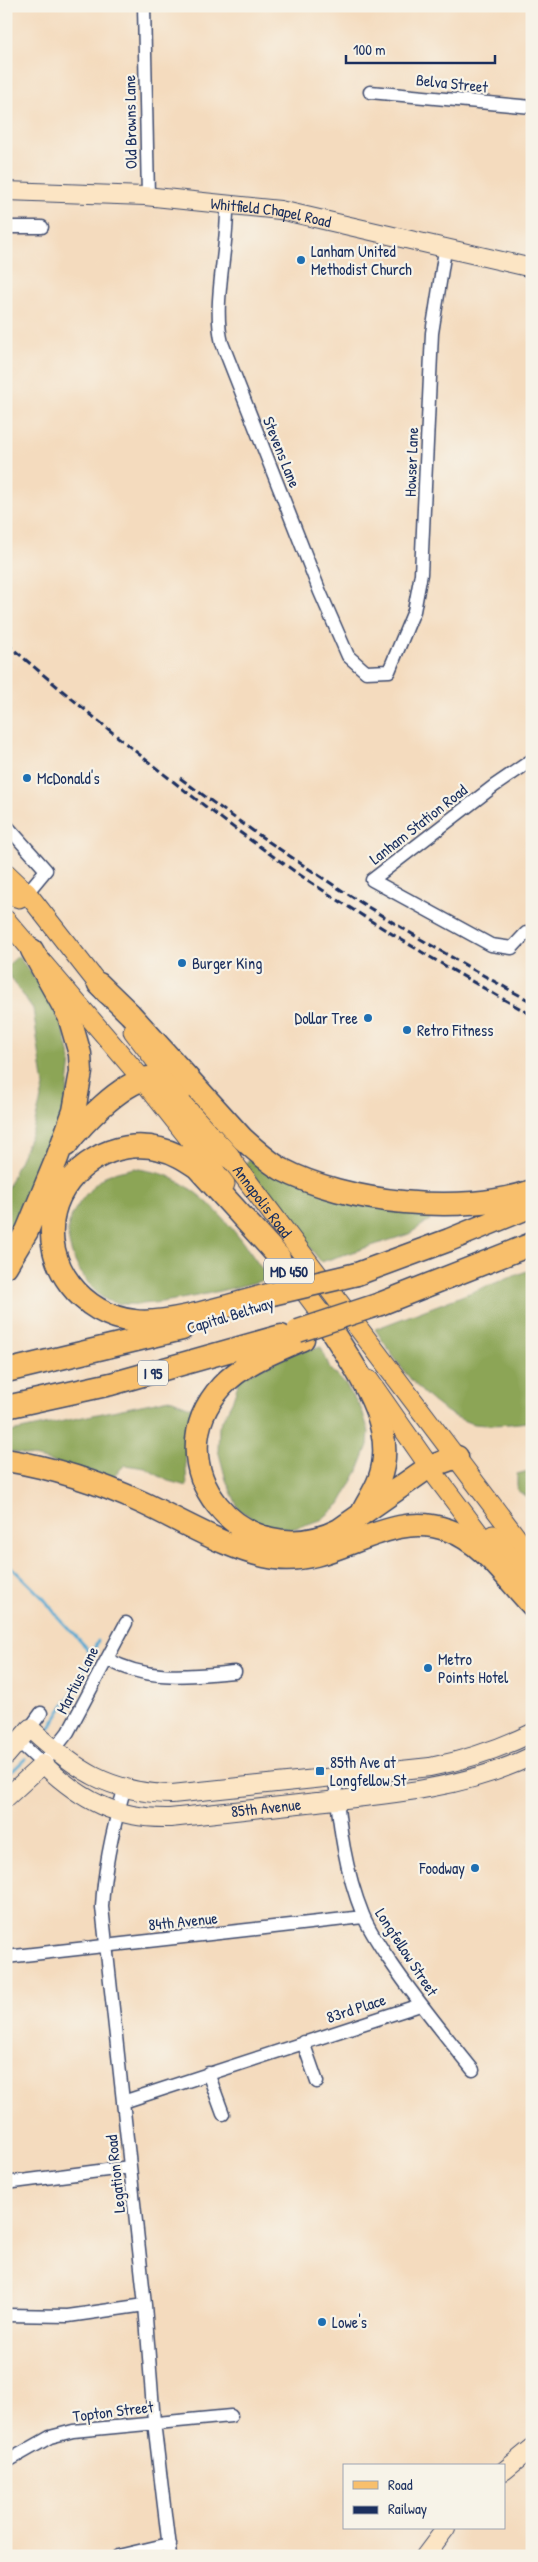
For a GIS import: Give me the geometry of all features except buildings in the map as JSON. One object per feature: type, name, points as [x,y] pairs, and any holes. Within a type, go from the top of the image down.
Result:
[{"type":"highway","points":[[6,1266],[27,1231],[57,1158],[80,1089],[80,1054],[69,1016],[19,940]]},
{"type":"highway","points":[[99,984],[130,1014],[242,1138],[260,1154],[292,1174],[320,1185],[344,1191],[432,1204],[480,1203],[532,1191]]},
{"type":"highway","points":[[57,1158],[98,1110],[135,1082],[142,1080],[155,1080],[163,1085],[229,1157]]},
{"type":"highway","points":[[274,1298],[156,1321],[134,1322],[104,1312],[89,1304],[65,1279],[57,1262],[53,1244],[54,1212],[69,1181],[92,1159],[124,1148],[158,1148],[182,1157],[197,1167],[279,1257]]},
{"type":"highway","name":"Capital Beltway","points":[[6,1371],[183,1329],[274,1298],[357,1274],[449,1240],[532,1206]]},
{"type":"highway","name":"I 95","points":[[6,1407],[121,1381],[301,1335],[532,1244]]},
{"type":"highway","points":[[322,1316],[372,1400],[384,1430],[385,1449],[379,1480],[360,1515]]},
{"type":"highway","points":[[301,1335],[240,1370],[222,1386],[209,1403],[201,1422],[198,1461],[203,1481],[210,1497],[222,1513],[236,1525],[275,1542],[309,1542],[325,1537],[457,1458]]},
{"type":"highway","points":[[6,1460],[90,1481],[255,1554],[275,1558],[295,1559],[314,1557],[388,1529],[406,1526],[447,1529],[470,1540],[532,1604]]},
{"type":"highway","points":[[346,1544],[433,1473]]},
{"type":"main road","name":"Annapolis Road","points":[[6,872],[27,893],[99,984],[532,1558]]},
{"type":"main road","points":[[6,894],[19,898],[27,893]]},
{"type":"main road","name":"Annapolis Road","points":[[6,920],[19,940],[142,1080],[211,1166],[398,1419],[433,1473],[532,1604]]},
{"type":"main road","points":[[456,1503],[470,1507],[532,1585]]},
{"type":"street","name":"Old Browns Lane","points":[[144,6],[148,196]]},
{"type":"street","name":"Belva Street","points":[[370,92],[532,107]]},
{"type":"street","name":"Whitfield Chapel Road","points":[[6,191],[148,196],[304,215],[445,250],[532,268]]},
{"type":"street","name":"Stevens Lane","points":[[227,206],[227,240],[218,306],[218,329],[222,344],[320,592],[348,656],[366,672],[389,671]]},
{"type":"street","points":[[6,227],[42,227]]},
{"type":"street","name":"Howser Lane","points":[[389,671],[414,611],[421,574],[432,333],[445,250]]},
{"type":"street","name":"Lanham Station Road","points":[[526,932],[512,948],[492,945],[372,880],[494,786],[532,760]]},
{"type":"street","points":[[6,825],[46,870],[27,893]]},
{"type":"street","name":"Martius Lane","points":[[43,1764],[55,1750],[92,1691],[126,1623]]},
{"type":"street","points":[[107,1659],[130,1670],[153,1675],[197,1676],[235,1672]]},
{"type":"street","points":[[6,1756],[41,1713]]},
{"type":"street","name":"85th Avenue","points":[[30,1728],[55,1750],[95,1777],[124,1790],[172,1794],[430,1767],[499,1748],[532,1733]]},
{"type":"street","points":[[499,1748],[532,1741]]},
{"type":"street","name":"85th Avenue","points":[[19,1742],[60,1781],[83,1797],[118,1813],[145,1818],[170,1818],[404,1792],[462,1781],[500,1770],[532,1756]]},
{"type":"street","points":[[6,1798],[43,1764]]},
{"type":"street","name":"Longfellow Street","points":[[335,1778],[345,1856],[364,1916],[382,1948],[420,2005],[472,2070]]},
{"type":"street","name":"Legation Road","points":[[124,1790],[103,1885],[105,1945],[145,2305],[154,2422],[170,2550]]},
{"type":"street","name":"84th Avenue","points":[[6,1956],[364,1916]]},
{"type":"street","name":"83rd Place","points":[[123,2102],[420,2005]]},
{"type":"street","points":[[303,2042],[317,2082]]},
{"type":"street","points":[[208,2073],[223,2114]]},
{"type":"street","points":[[6,2183],[130,2167]]},
{"type":"street","points":[[6,2315],[68,2316],[145,2305]]},
{"type":"street","name":"Topton Street","points":[[6,2462],[50,2437],[81,2430],[231,2416]]},
{"type":"street","points":[[506,2469],[532,2448]]},
{"type":"street","points":[[425,2556],[444,2530]]},
{"type":"street","points":[[118,2556],[170,2550]]},
{"type":"green space","points":[[18,956],[45,992],[63,1028],[71,1060],[67,1096],[52,1143],[20,1222],[6,1246],[6,1191],[33,1130],[44,1087],[33,1009],[6,971],[6,967]]},
{"type":"green space","points":[[251,1157],[427,1211],[430,1220],[409,1234],[321,1262],[245,1164]]},
{"type":"green space","points":[[135,1168],[168,1176],[202,1197],[227,1222],[269,1279],[170,1301],[130,1304],[106,1300],[92,1288],[74,1260],[69,1243],[68,1227],[72,1215],[80,1202],[101,1179],[112,1173]]},
{"type":"green space","points":[[532,1269],[532,1421],[483,1425],[470,1423],[454,1416],[440,1407],[415,1384],[375,1329]]},
{"type":"green space","points":[[321,1347],[330,1368],[345,1384],[362,1410],[369,1432],[368,1445],[358,1471],[340,1504],[321,1520],[292,1529],[263,1524],[239,1510],[226,1480],[218,1450],[219,1426],[232,1402],[240,1378],[296,1352]]},
{"type":"green space","points":[[170,1399],[193,1408],[185,1453],[187,1486],[168,1481],[145,1468],[125,1465],[112,1477],[6,1450],[6,1433]]},
{"type":"green space","points":[[532,1470],[532,1501],[517,1490],[517,1474]]},
{"type":"waterway","points":[[6,1562],[44,1599],[85,1646],[91,1657]]},
{"type":"waterway","points":[[49,1729],[80,1680],[98,1641]]},
{"type":"waterway","points":[[6,1777],[25,1759]]},
{"type":"railway","points":[[6,643],[159,770],[277,859],[397,937],[532,1015]]},
{"type":"railway","points":[[180,778],[265,839],[352,897],[441,951],[532,1002]]},
{"type":"place","name":"Lanham United Methodist Church","points":[[301,260]]},
{"type":"place","name":"McDonald's","points":[[27,778]]},
{"type":"place","name":"Burger King","points":[[182,963]]},
{"type":"place","name":"Dollar Tree","points":[[368,1018]]},
{"type":"place","name":"Retro Fitness","points":[[407,1030]]},
{"type":"place","name":"Metro Points Hotel","points":[[428,1668]]},
{"type":"place","name":"85th Ave at Longfellow St","points":[[320,1771]]},
{"type":"place","name":"Foodway","points":[[475,1868]]},
{"type":"place","name":"Lowe's","points":[[322,2322]]}]
